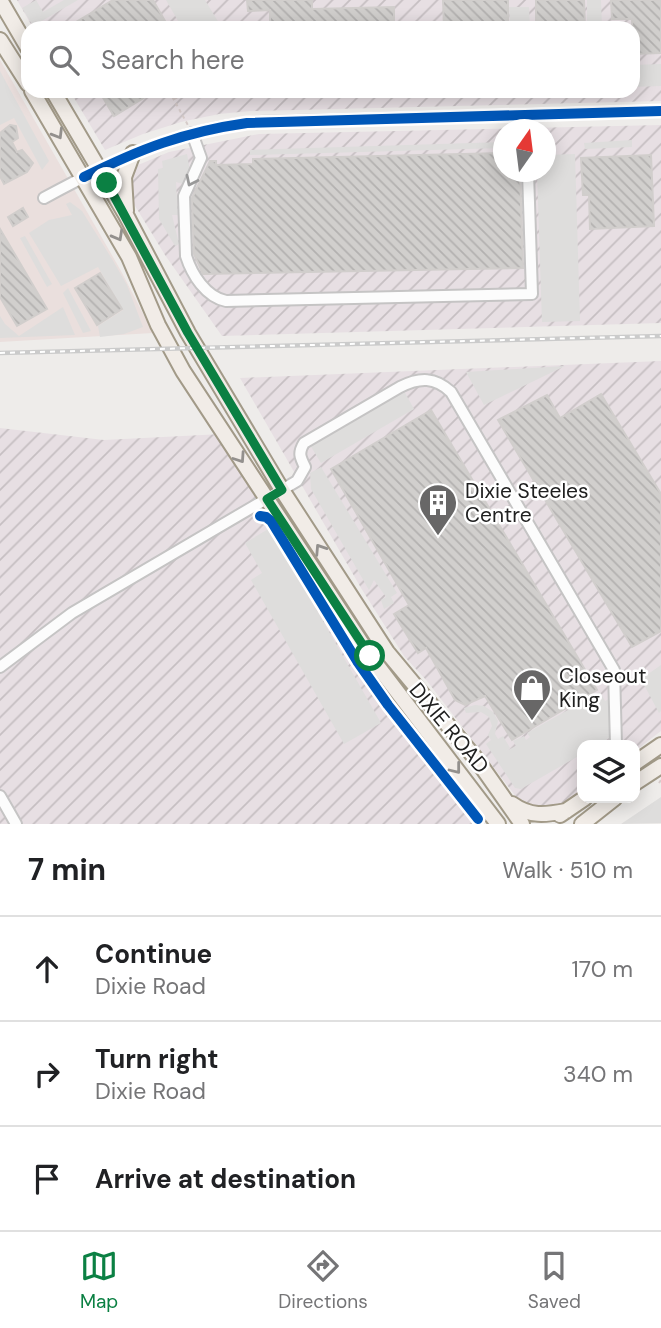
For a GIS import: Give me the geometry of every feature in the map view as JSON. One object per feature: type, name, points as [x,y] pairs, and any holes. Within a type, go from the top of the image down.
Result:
[{"type":"main road","points":[[0,0],[21,36]]},
{"type":"main road","points":[[0,40],[21,73]]},
{"type":"main road","name":"DIXIE ROAD","points":[[36,98],[129,257],[167,346],[370,656],[493,821]]},
{"type":"main road","name":"DIXIE ROAD","points":[[57,98],[126,215],[188,333],[282,490],[387,652],[477,760],[522,824]]},
{"type":"main road","points":[[126,215],[124,177],[133,153]]},
{"type":"main road","points":[[640,760],[661,745]]},
{"type":"main road","points":[[640,780],[661,766]]},
{"type":"main road","points":[[507,800],[523,813],[545,816],[566,811]]},
{"type":"main road","points":[[547,824],[578,803]]},
{"type":"main road","points":[[582,824],[609,803]]},
{"type":"street","points":[[44,198],[133,153],[192,133],[259,122],[661,111]]},
{"type":"street","points":[[192,133],[201,158],[184,196],[189,264],[208,292],[216,299],[226,301],[532,293],[528,182]]},
{"type":"street","points":[[0,667],[72,613],[297,481],[305,467],[299,457],[304,443],[411,382],[424,379],[440,382],[451,393],[614,670],[616,740]]},
{"type":"street","points":[[0,796],[16,824]]},
{"type":"path","points":[[173,99],[192,133]]},
{"type":"shaded area","points":[[17,0],[661,0],[661,101],[250,111],[181,122],[105,150],[74,98],[640,98],[640,21],[29,21]]},
{"type":"shaded area","points":[[36,0],[43,12],[64,0],[78,0],[42,21],[30,21],[22,8]]},
{"type":"shaded area","points":[[166,0],[205,0],[218,21],[178,21]]},
{"type":"shaded area","points":[[587,0],[601,0],[602,21],[587,21]]},
{"type":"shaded area","points":[[509,7],[529,7],[530,21],[510,21]]},
{"type":"shaded area","points":[[0,60],[121,271],[153,333],[0,342]]},
{"type":"shaded area","points":[[661,64],[661,86],[640,87],[640,65]]},
{"type":"shaded area","points":[[0,71],[49,161],[42,170],[14,118],[0,125]]},
{"type":"shaded area","points":[[661,125],[661,323],[222,336],[165,255],[118,178],[119,173],[169,152],[259,134],[493,129],[493,182],[556,182],[556,127]]},
{"type":"shaded area","points":[[632,140],[632,147],[585,149],[584,143]]},
{"type":"shaded area","points":[[493,142],[493,148],[250,155],[250,150]]},
{"type":"shaded area","points":[[187,154],[190,171],[183,184],[176,182],[178,215],[172,215],[179,244],[175,246],[159,219],[158,169],[163,168],[162,161]]},
{"type":"shaded area","points":[[575,154],[580,321],[542,322],[537,182],[556,182],[556,155]]},
{"type":"shaded area","points":[[70,202],[82,211],[112,259],[127,285],[143,327],[124,334],[100,337],[98,326],[123,310],[98,267],[61,286],[29,233],[49,220],[72,215],[66,204]]},
{"type":"shaded area","points":[[25,236],[52,284],[47,287],[20,238]]},
{"type":"shaded area","points":[[68,288],[91,331],[83,333],[63,293]]},
{"type":"shaded area","points":[[63,307],[75,335],[0,338],[0,316],[19,336]]},
{"type":"shaded area","points":[[661,361],[661,731],[640,747],[640,740],[577,740],[577,795],[555,811],[524,807],[427,681],[404,656],[361,588],[240,378]]},
{"type":"shaded area","points":[[565,366],[484,405],[466,372]]},
{"type":"shaded area","points":[[404,391],[414,409],[321,463],[310,445]]},
{"type":"shaded area","points":[[0,428],[104,440],[222,434],[360,659],[481,824],[0,824]]},
{"type":"shaded area","points":[[321,467],[397,593],[391,597],[394,603],[384,609],[381,600],[386,597],[374,580],[369,590],[311,489],[310,473]]},
{"type":"shaded area","points":[[270,528],[381,723],[344,744],[251,580],[262,573],[245,543]]},
{"type":"shaded area","points":[[661,665],[661,711],[659,713],[641,679]]},
{"type":"shaded area","points":[[600,692],[605,701],[613,697],[611,737],[606,740],[577,740],[577,757],[521,789],[515,788],[486,744],[491,740],[488,735],[492,726],[489,717],[481,712],[466,713],[464,708],[484,706],[493,712],[498,721],[495,734],[498,739],[503,736],[510,748],[506,751],[516,746],[513,741],[524,736],[526,740],[530,737],[527,733]]},
{"type":"shaded area","points":[[661,797],[661,823],[621,824]]},
{"type":"building","points":[[113,0],[153,0],[165,21],[78,21]]},
{"type":"building","points":[[247,0],[312,0],[312,9],[394,7],[394,21],[270,21],[270,10],[248,11]]},
{"type":"building","points":[[443,0],[508,0],[508,21],[444,21]]},
{"type":"building","points":[[536,0],[584,0],[585,21],[536,21]]},
{"type":"building","points":[[611,0],[661,0],[661,53],[640,54],[640,21],[612,19]]},
{"type":"building","points":[[103,98],[144,98],[114,116]]},
{"type":"building","points":[[10,125],[16,126],[18,138],[12,142],[17,152],[22,150],[33,163],[27,172],[4,184],[0,176],[0,133]]},
{"type":"building","points":[[493,153],[493,182],[520,182],[523,268],[203,274],[194,254],[192,198],[210,161],[216,161],[216,165],[253,164],[253,159]]},
{"type":"building","points":[[651,155],[654,226],[590,229],[589,195],[583,195],[581,158]]},
{"type":"building","points":[[23,208],[28,217],[13,226],[8,217]]},
{"type":"building","points":[[0,229],[47,309],[17,326],[0,297]]},
{"type":"building","points":[[100,273],[122,309],[97,325],[75,288]]},
{"type":"building","points":[[601,394],[661,494],[661,631],[632,647],[498,420],[547,395],[560,418]]},
{"type":"building","name":"Dixie Steeles Centre","points":[[431,410],[597,690],[512,740],[485,696],[465,705],[455,700],[426,648],[418,653],[394,614],[409,605],[331,469]]},
{"type":"railway","points":[[0,353],[661,336]]},
{"type":"cycle path","points":[[84,177],[163,143],[203,131],[247,123],[661,111]]},
{"type":"cycle path","points":[[260,516],[271,521],[357,661],[388,705],[478,819]]},
{"type":"place","name":"Dixie Steeles Centre","points":[[438,537]]},
{"type":"place","name":"Closeout King","points":[[532,722]]},
{"type":"route","points":[[107,183],[188,333],[282,490],[267,499],[370,656]]}]
